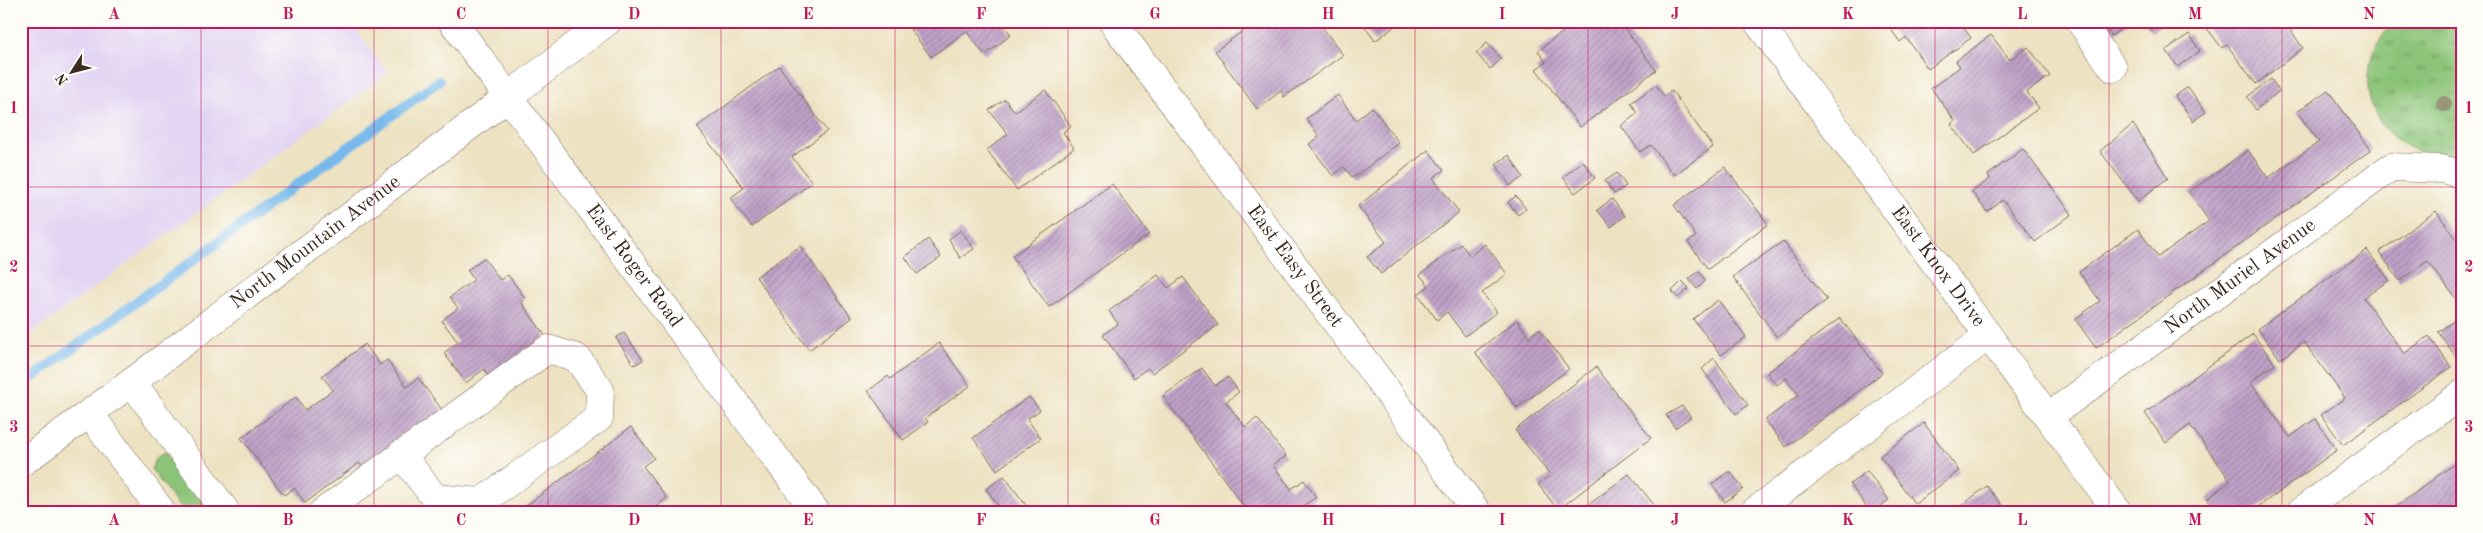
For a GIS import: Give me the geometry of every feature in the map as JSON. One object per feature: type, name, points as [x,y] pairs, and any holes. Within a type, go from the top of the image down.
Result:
[{"type":"street","name":"East Roger Road","points":[[452,21],[816,512]]},
{"type":"street","name":"North Mountain Avenue","points":[[21,463],[90,414],[608,21]]},
{"type":"street","name":"East Easy Street","points":[[1112,21],[1477,512]]},
{"type":"street","name":"East Knox Drive","points":[[1757,21],[2118,512]]},
{"type":"street","points":[[2080,21],[2113,68]]},
{"type":"street","name":"North Muriel Avenue","points":[[2048,417],[2391,167],[2452,172]]},
{"type":"street","points":[[1754,512],[1988,336]]},
{"type":"street","points":[[323,512],[401,454],[548,349],[577,358],[600,390],[599,418],[481,502],[435,498],[401,454]]},
{"type":"street","points":[[132,382],[226,512]]},
{"type":"street","points":[[2300,512],[2462,394]]},
{"type":"street","points":[[90,414],[162,512]]},
{"type":"shaded area","points":[[21,21],[350,21],[388,73],[21,341]]},
{"type":"green space","points":[[2394,21],[2462,21],[2462,157],[2433,156],[2409,148],[2390,133],[2376,114],[2369,93],[2369,69],[2377,44]]},
{"type":"green space","points":[[165,452],[211,512],[183,512],[151,469],[156,458]]},
{"type":"building","points":[[904,21],[1001,21],[1011,35],[985,55],[966,31],[931,57]]},
{"type":"building","points":[[1257,21],[1318,21],[1343,55],[1284,97],[1281,91],[1257,109],[1215,51]]},
{"type":"building","points":[[1361,21],[1402,21],[1375,41]]},
{"type":"building","points":[[1540,21],[1559,21],[1547,30]]},
{"type":"building","points":[[1577,21],[1619,21],[1656,70],[1580,127],[1536,69],[1546,62],[1538,51]]},
{"type":"building","points":[[1885,21],[1959,21],[1971,38],[1928,69],[1906,37],[1900,42]]},
{"type":"building","points":[[2101,21],[2131,21],[2112,36]]},
{"type":"building","points":[[2145,21],[2165,21],[2152,32]]},
{"type":"building","points":[[2213,21],[2284,21],[2303,48],[2256,84],[2227,45],[2222,48],[2206,27]]},
{"type":"building","points":[[2189,34],[2200,51],[2178,67],[2166,50]]},
{"type":"building","points":[[1991,35],[2010,60],[2028,47],[2050,76],[2027,92],[2039,108],[1974,155],[1951,124],[1955,121],[1931,88],[1960,67],[1956,61]]},
{"type":"building","points":[[1487,43],[1501,59],[1490,69],[1476,53]]},
{"type":"building","points":[[779,66],[827,131],[792,157],[812,182],[752,227],[730,198],[744,188],[697,127]]},
{"type":"building","points":[[2271,79],[2279,91],[2256,110],[2247,97]]},
{"type":"building","points":[[1656,85],[1664,96],[1672,91],[1713,147],[1674,175],[1651,145],[1640,152],[1621,126],[1638,113],[1631,103]]},
{"type":"building","points":[[2188,87],[2206,112],[2193,121],[2175,96]]},
{"type":"building","points":[[1045,90],[1071,126],[1063,132],[1074,148],[1017,190],[987,150],[1008,134],[989,110],[1005,99],[1015,112]]},
{"type":"building","points":[[2328,90],[2371,150],[2096,348],[2075,319],[2100,301],[2079,272],[2138,229],[2158,257],[2209,221],[2189,192],[2248,150],[2268,178],[2319,142],[2297,112]]},
{"type":"building","points":[[1338,95],[1356,120],[1372,107],[1399,143],[1353,178],[1344,167],[1333,176],[1309,144],[1319,136],[1306,119]]},
{"type":"building","points":[[2133,124],[2168,178],[2138,201],[2100,151]]},
{"type":"building","points":[[2023,149],[2072,214],[2035,242],[2003,200],[1987,212],[1972,192],[1990,179],[1988,175]]},
{"type":"building","points":[[1428,150],[1444,170],[1433,178],[1459,212],[1381,274],[1367,257],[1386,242],[1358,206]]},
{"type":"building","points":[[1509,155],[1523,177],[1510,186],[1496,164]]},
{"type":"building","points":[[1583,161],[1595,178],[1575,193],[1563,177]]},
{"type":"building","points":[[1725,167],[1768,224],[1708,269],[1688,242],[1696,236],[1674,205]]},
{"type":"building","points":[[1617,173],[1626,186],[1614,194],[1605,181]]},
{"type":"building","points":[[1112,184],[1149,234],[1049,307],[1012,256]]},
{"type":"building","points":[[1516,196],[1526,209],[1518,215],[1508,202]]},
{"type":"building","points":[[1612,199],[1625,216],[1611,227],[1597,210]]},
{"type":"building","points":[[2436,211],[2462,246],[2462,307],[2428,261],[2400,281],[2379,252]]},
{"type":"building","points":[[961,230],[974,249],[960,258],[949,239]]},
{"type":"building","points":[[928,239],[941,257],[917,274],[905,257]]},
{"type":"building","points":[[1783,241],[1827,300],[1777,337],[1733,277]]},
{"type":"building","points":[[1461,244],[1470,256],[1485,244],[1507,274],[1482,293],[1497,312],[1465,336],[1447,312],[1437,320],[1418,294],[1429,286],[1420,275]]},
{"type":"building","points":[[800,246],[852,318],[809,350],[756,277]]},
{"type":"building","points":[[2367,250],[2389,280],[2364,298],[2404,354],[2429,336],[2451,367],[2343,445],[2321,415],[2345,398],[2304,342],[2280,359],[2258,329]]},
{"type":"building","points":[[484,258],[500,280],[508,275],[525,298],[521,302],[546,337],[490,378],[484,369],[466,383],[444,353],[458,342],[442,321],[458,308],[450,297],[474,280],[467,270]]},
{"type":"building","points":[[1699,271],[1705,281],[1697,289],[1689,279]]},
{"type":"building","points":[[1158,275],[1168,288],[1183,277],[1218,325],[1152,373],[1148,368],[1134,378],[1103,335],[1118,324],[1109,311]]},
{"type":"building","points":[[1682,281],[1689,288],[1678,298],[1672,291]]},
{"type":"building","points":[[1718,300],[1746,337],[1721,355],[1693,319]]},
{"type":"building","points":[[2462,315],[2462,358],[2459,361],[2438,332]]},
{"type":"building","points":[[1840,318],[1882,373],[1786,447],[1765,420],[1799,395],[1786,378],[1777,385],[1767,373]]},
{"type":"building","points":[[1517,320],[1529,337],[1539,329],[1569,369],[1517,408],[1475,352]]},
{"type":"building","points":[[624,333],[643,360],[634,365],[616,338]]},
{"type":"building","points":[[2253,334],[2275,364],[2250,382],[2290,437],[2315,419],[2337,450],[2251,512],[2217,512],[2207,499],[2231,481],[2190,425],[2166,443],[2145,413]]},
{"type":"building","points":[[939,343],[970,386],[925,418],[928,422],[903,440],[868,391],[888,376],[890,379]]},
{"type":"building","points":[[365,344],[380,365],[387,360],[407,387],[418,378],[443,411],[364,469],[359,463],[305,503],[294,488],[284,495],[241,438],[296,397],[305,410],[333,390],[322,376]]},
{"type":"building","points":[[1714,358],[1748,405],[1736,414],[1702,369]]},
{"type":"building","points":[[1596,367],[1651,438],[1558,510],[1538,484],[1550,475],[1515,430]]},
{"type":"building","points":[[1202,368],[1215,386],[1228,377],[1239,392],[1226,402],[1245,427],[1257,418],[1286,456],[1273,465],[1291,489],[1304,480],[1316,497],[1303,506],[1308,512],[1248,512],[1163,396]]},
{"type":"building","points":[[1029,397],[1040,410],[1027,419],[1041,438],[997,470],[973,438]]},
{"type":"building","points":[[1682,406],[1691,417],[1675,428],[1666,415]]},
{"type":"building","points":[[1924,423],[1959,471],[1915,504],[1880,456]]},
{"type":"building","points":[[631,427],[654,458],[643,466],[667,498],[649,512],[518,512]]},
{"type":"building","points":[[2462,458],[2462,512],[2389,512]]},
{"type":"building","points":[[1730,471],[1743,489],[1725,502],[1712,484]]},
{"type":"building","points":[[1867,471],[1889,500],[1873,512],[1870,512],[1850,484]]},
{"type":"building","points":[[1629,474],[1660,512],[1579,512]]},
{"type":"building","points":[[1004,476],[1031,512],[988,512],[998,505],[986,489]]},
{"type":"building","points":[[1987,486],[2007,512],[1953,512]]},
{"type":"building","points":[[387,506],[414,511],[414,512],[386,512]]},
{"type":"waterway","points":[[21,386],[439,81]]}]
